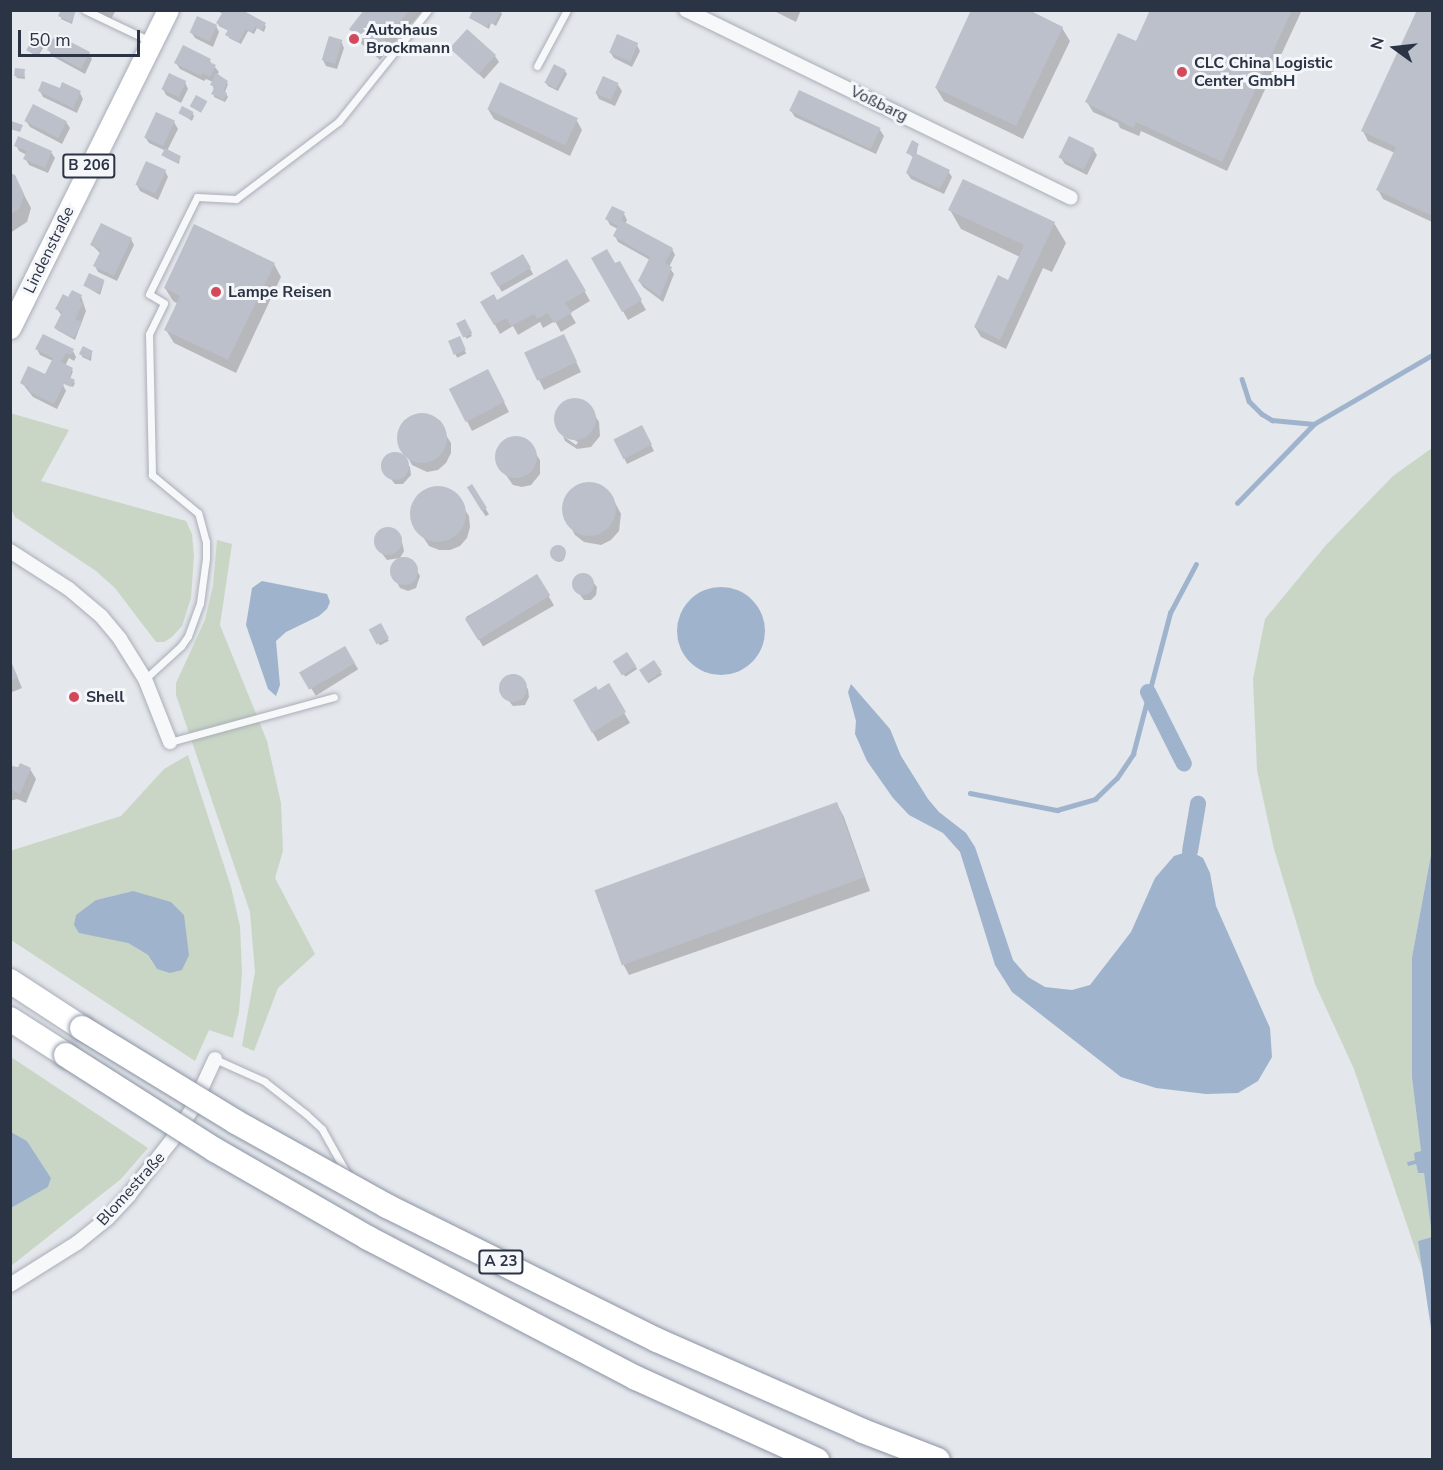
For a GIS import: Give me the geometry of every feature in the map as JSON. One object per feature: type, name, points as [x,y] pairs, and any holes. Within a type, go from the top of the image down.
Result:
[{"type":"highway","name":"A 23","points":[[10,981],[236,1122],[387,1206],[657,1340],[863,1431],[938,1460]]},
{"type":"highway","name":"A 23","points":[[10,1019],[215,1150],[368,1238],[636,1378],[817,1460]]},
{"type":"main road","name":"Lindenstraße","points":[[11,325],[168,10]]},
{"type":"street","name":"Voßbarg","points":[[686,10],[1071,198]]},
{"type":"street","points":[[10,551],[55,578],[101,616],[127,648],[145,679],[170,742]]},
{"type":"street","name":"Blomestraße","points":[[10,1285],[77,1244],[107,1219],[129,1195],[172,1140],[192,1109],[215,1059]]},
{"type":"lane","points":[[85,10],[152,42]]},
{"type":"lane","points":[[145,679],[181,646],[188,636],[200,603],[206,558],[206,542],[198,513],[152,475],[149,334],[164,303],[148,294],[197,197],[236,199],[339,121],[428,10]]},
{"type":"lane","points":[[537,66],[567,10]]},
{"type":"lane","points":[[170,742],[334,697]]},
{"type":"lane","points":[[215,1059],[264,1081],[306,1114],[322,1129],[332,1145],[360,1202],[411,1228]]},
{"type":"green space","points":[[10,413],[69,430],[41,481],[186,521],[192,534],[194,556],[191,598],[182,626],[172,637],[164,642],[156,642],[115,588],[96,571],[15,517],[10,507]]},
{"type":"green space","points":[[1432,448],[1432,849],[1412,957],[1412,1078],[1421,1151],[1415,1160],[1407,1162],[1416,1164],[1418,1173],[1424,1172],[1432,1237],[1418,1241],[1423,1272],[1354,1069],[1315,984],[1274,849],[1257,770],[1253,679],[1265,619],[1326,545],[1393,476]]},
{"type":"green space","points":[[217,540],[232,544],[220,625],[267,741],[281,803],[283,851],[275,878],[315,954],[278,988],[254,1051],[242,1046],[255,972],[250,912],[176,695],[176,683],[205,620],[213,586]]},
{"type":"green space","points":[[188,755],[231,887],[240,926],[242,972],[239,1012],[233,1038],[209,1030],[195,1061],[11,940],[10,851],[121,816],[164,769]],"holes":[[[133,891],[157,969],[148,955],[128,943],[96,900]]]},
{"type":"green space","points":[[11,1057],[148,1148],[121,1179],[11,1266],[11,1208],[48,1187],[51,1178],[27,1141],[11,1132]]},
{"type":"water","points":[[262,581],[327,594],[330,602],[327,609],[319,616],[286,632],[276,641],[280,685],[276,696],[268,689],[246,625],[252,588]]},
{"type":"water","points":[[721,587],[738,591],[752,600],[761,614],[765,631],[761,648],[752,662],[738,671],[721,675],[704,671],[690,662],[681,648],[677,631],[681,614],[690,600],[704,591]]},
{"type":"water","points":[[851,684],[890,729],[901,756],[928,799],[939,812],[966,833],[975,847],[1013,960],[1028,977],[1045,987],[1072,990],[1090,985],[1131,932],[1155,878],[1174,856],[1190,851],[1203,858],[1210,873],[1216,906],[1270,1028],[1272,1057],[1258,1081],[1238,1093],[1206,1094],[1156,1088],[1121,1077],[1012,992],[995,965],[960,852],[943,833],[909,815],[893,798],[867,761],[855,734],[856,721],[848,692]]},
{"type":"water","points":[[1432,849],[1432,1237],[1424,1173],[1418,1173],[1416,1164],[1408,1166],[1407,1162],[1415,1160],[1414,1153],[1421,1151],[1412,1078],[1412,957]]},
{"type":"water","points":[[133,891],[171,902],[184,915],[189,955],[182,970],[170,973],[157,969],[148,955],[128,943],[79,933],[74,925],[76,915],[96,900]]},
{"type":"water","points":[[11,1132],[27,1141],[51,1178],[48,1187],[11,1208]]},
{"type":"water","points":[[1432,1237],[1432,1335],[1418,1241]]},
{"type":"building","points":[[61,10],[76,11],[71,22],[58,16]]},
{"type":"building","points":[[224,10],[242,10],[266,23],[262,30],[255,27],[252,32],[246,29],[239,42],[225,35],[228,30],[216,23]]},
{"type":"building","points":[[364,10],[410,10],[374,51],[349,29]]},
{"type":"building","points":[[473,10],[502,10],[494,24],[490,22],[487,27],[469,18]]},
{"type":"building","points":[[971,10],[1029,10],[1063,27],[1016,126],[935,88]]},
{"type":"building","name":"CLC China Logistic Center GmbH","points":[[1150,10],[1292,10],[1222,162],[1136,122],[1133,128],[1085,102],[1118,33],[1136,41]]},
{"type":"building","name":"CLC China Logistic Center GmbH","points":[[1417,10],[1432,10],[1432,216],[1376,190],[1396,147],[1361,131]]},
{"type":"building","points":[[197,16],[217,25],[210,41],[190,32]]},
{"type":"building","points":[[467,29],[496,55],[479,74],[450,48]]},
{"type":"building","points":[[617,34],[638,43],[630,61],[609,52]]},
{"type":"building","points":[[33,36],[44,41],[37,55],[26,51]]},
{"type":"building","points":[[329,36],[342,40],[335,64],[322,60]]},
{"type":"building","points":[[53,38],[60,42],[63,38],[90,52],[81,69],[47,50]]},
{"type":"building","points":[[183,45],[211,59],[209,62],[216,65],[210,77],[203,73],[201,76],[174,63]]},
{"type":"building","points":[[554,64],[566,70],[556,89],[544,83]]},
{"type":"building","points":[[15,68],[25,69],[24,77],[14,76]]},
{"type":"building","points":[[169,73],[186,81],[179,97],[161,89]]},
{"type":"building","points":[[216,73],[228,81],[223,91],[227,93],[224,100],[211,94],[215,87],[210,85]]},
{"type":"building","points":[[603,76],[619,83],[611,100],[595,93]]},
{"type":"building","points":[[42,81],[60,88],[62,82],[81,91],[73,108],[38,91]]},
{"type":"building","points":[[500,82],[578,118],[565,146],[487,109]]},
{"type":"building","points":[[799,90],[881,128],[871,149],[789,111]]},
{"type":"building","points":[[196,95],[207,101],[201,113],[190,106]]},
{"type":"building","points":[[33,104],[67,121],[58,138],[24,121]]},
{"type":"building","points":[[182,106],[194,112],[190,119],[178,113]]},
{"type":"building","points":[[156,112],[175,121],[163,146],[144,137]]},
{"type":"building","points":[[11,121],[23,125],[20,132],[10,129]]},
{"type":"building","points":[[18,136],[52,151],[45,168],[23,159],[27,151],[14,146]]},
{"type":"building","points":[[1069,136],[1094,148],[1084,170],[1058,158]]},
{"type":"building","points":[[912,140],[919,144],[915,153],[950,170],[940,189],[906,173],[913,156],[906,153]]},
{"type":"building","points":[[165,148],[181,156],[177,163],[161,155]]},
{"type":"building","points":[[146,161],[166,170],[156,194],[135,185]]},
{"type":"building","points":[[10,173],[15,175],[24,194],[20,208],[10,215]]},
{"type":"building","points":[[963,179],[1055,222],[1000,340],[974,327],[998,275],[1008,280],[1024,245],[948,210]]},
{"type":"building","points":[[612,206],[625,212],[621,220],[673,248],[665,263],[672,267],[660,297],[638,281],[650,257],[613,236],[618,226],[605,219]]},
{"type":"building","points":[[101,223],[132,238],[114,276],[93,266],[101,250],[90,245]]},
{"type":"building","name":"Lampe Reisen","points":[[194,224],[275,263],[228,360],[164,330],[180,296],[164,288]]},
{"type":"building","points":[[607,249],[615,263],[620,261],[642,300],[622,312],[591,258]]},
{"type":"building","points":[[523,254],[531,268],[498,287],[490,273]]},
{"type":"building","points":[[567,259],[586,291],[565,303],[572,313],[554,323],[548,313],[537,319],[534,314],[511,326],[506,318],[494,325],[480,302],[494,294],[497,300]]},
{"type":"building","points":[[89,273],[105,280],[99,293],[83,286]]},
{"type":"building","points":[[72,290],[82,295],[79,301],[83,303],[75,319],[82,322],[74,338],[54,328],[62,312],[55,309],[63,294],[68,297]]},
{"type":"building","points":[[465,319],[472,333],[463,338],[456,324]]},
{"type":"building","points":[[43,334],[74,349],[71,355],[66,353],[61,362],[73,368],[69,377],[75,380],[71,387],[64,384],[54,404],[28,391],[29,388],[20,383],[28,366],[45,374],[53,358],[35,349]]},
{"type":"building","points":[[564,334],[577,362],[537,381],[524,353]]},
{"type":"building","points":[[460,336],[466,350],[454,355],[448,341]]},
{"type":"building","points":[[83,346],[93,351],[89,359],[79,354]]},
{"type":"building","points":[[488,369],[505,402],[466,422],[449,389]]},
{"type":"building","points":[[575,398],[590,404],[596,419],[590,434],[575,440],[560,434],[554,419],[560,404]]},
{"type":"building","points":[[422,413],[436,417],[443,424],[447,438],[443,452],[436,459],[422,463],[408,459],[401,452],[397,438],[401,424],[408,417]]},
{"type":"building","points":[[642,425],[652,445],[623,459],[613,440]]},
{"type":"building","points":[[516,436],[531,442],[537,457],[531,472],[516,478],[501,472],[495,457],[501,442]]},
{"type":"building","points":[[395,452],[405,456],[409,466],[405,476],[395,480],[385,476],[381,466],[385,456]]},
{"type":"building","points":[[584,482],[594,482],[604,486],[612,494],[616,509],[612,524],[604,532],[594,536],[584,536],[574,532],[566,524],[562,514],[562,504],[566,494],[574,486]]},
{"type":"building","points":[[472,484],[487,508],[482,511],[467,487]]},
{"type":"building","points":[[438,486],[449,488],[458,494],[464,503],[466,514],[464,525],[458,534],[449,540],[438,542],[427,540],[418,534],[412,525],[410,514],[412,503],[418,494],[427,488]]},
{"type":"building","points":[[388,527],[398,531],[402,541],[398,551],[388,555],[378,551],[374,541],[378,531]]},
{"type":"building","points":[[558,545],[566,553],[558,561],[550,553]]},
{"type":"building","points":[[404,557],[414,561],[418,571],[414,581],[404,585],[394,581],[390,571],[394,561]]},
{"type":"building","points":[[583,573],[591,576],[594,584],[591,592],[583,595],[575,592],[572,584],[575,576]]},
{"type":"building","points":[[537,574],[550,595],[478,640],[465,619]]},
{"type":"building","points":[[381,623],[389,638],[377,645],[369,630]]},
{"type":"building","points":[[345,646],[355,663],[309,690],[299,672]]},
{"type":"building","points":[[627,652],[636,666],[622,676],[613,661]]},
{"type":"building","points":[[10,659],[18,678],[10,681]]},
{"type":"building","points":[[654,660],[662,672],[647,682],[639,670]]},
{"type":"building","points":[[513,674],[523,678],[527,688],[523,698],[513,702],[503,698],[499,688],[503,678]]},
{"type":"building","points":[[609,683],[626,712],[592,733],[573,700],[596,686],[598,690]]},
{"type":"building","points":[[20,763],[31,768],[20,794],[10,789],[10,765],[18,768]]},
{"type":"building","points":[[837,802],[864,877],[622,965],[595,890]]},
{"type":"waterway","points":[[1242,379],[1249,401],[1262,414],[1272,420],[1314,424],[1432,355]]},
{"type":"waterway","points":[[1237,503],[1314,424]]},
{"type":"waterway","points":[[970,793],[1057,810],[1095,799],[1117,778],[1133,754],[1170,613],[1196,564]]},
{"type":"waterway","points":[[1148,692],[1184,764]]},
{"type":"waterway","points":[[1190,851],[1198,804]]},
{"type":"place","name":"Autohaus Brockmann","points":[[354,39]]},
{"type":"place","name":"CLC China Logistic Center GmbH","points":[[1182,72]]},
{"type":"place","name":"Lampe Reisen","points":[[216,292]]},
{"type":"place","name":"Shell","points":[[74,697]]}]
